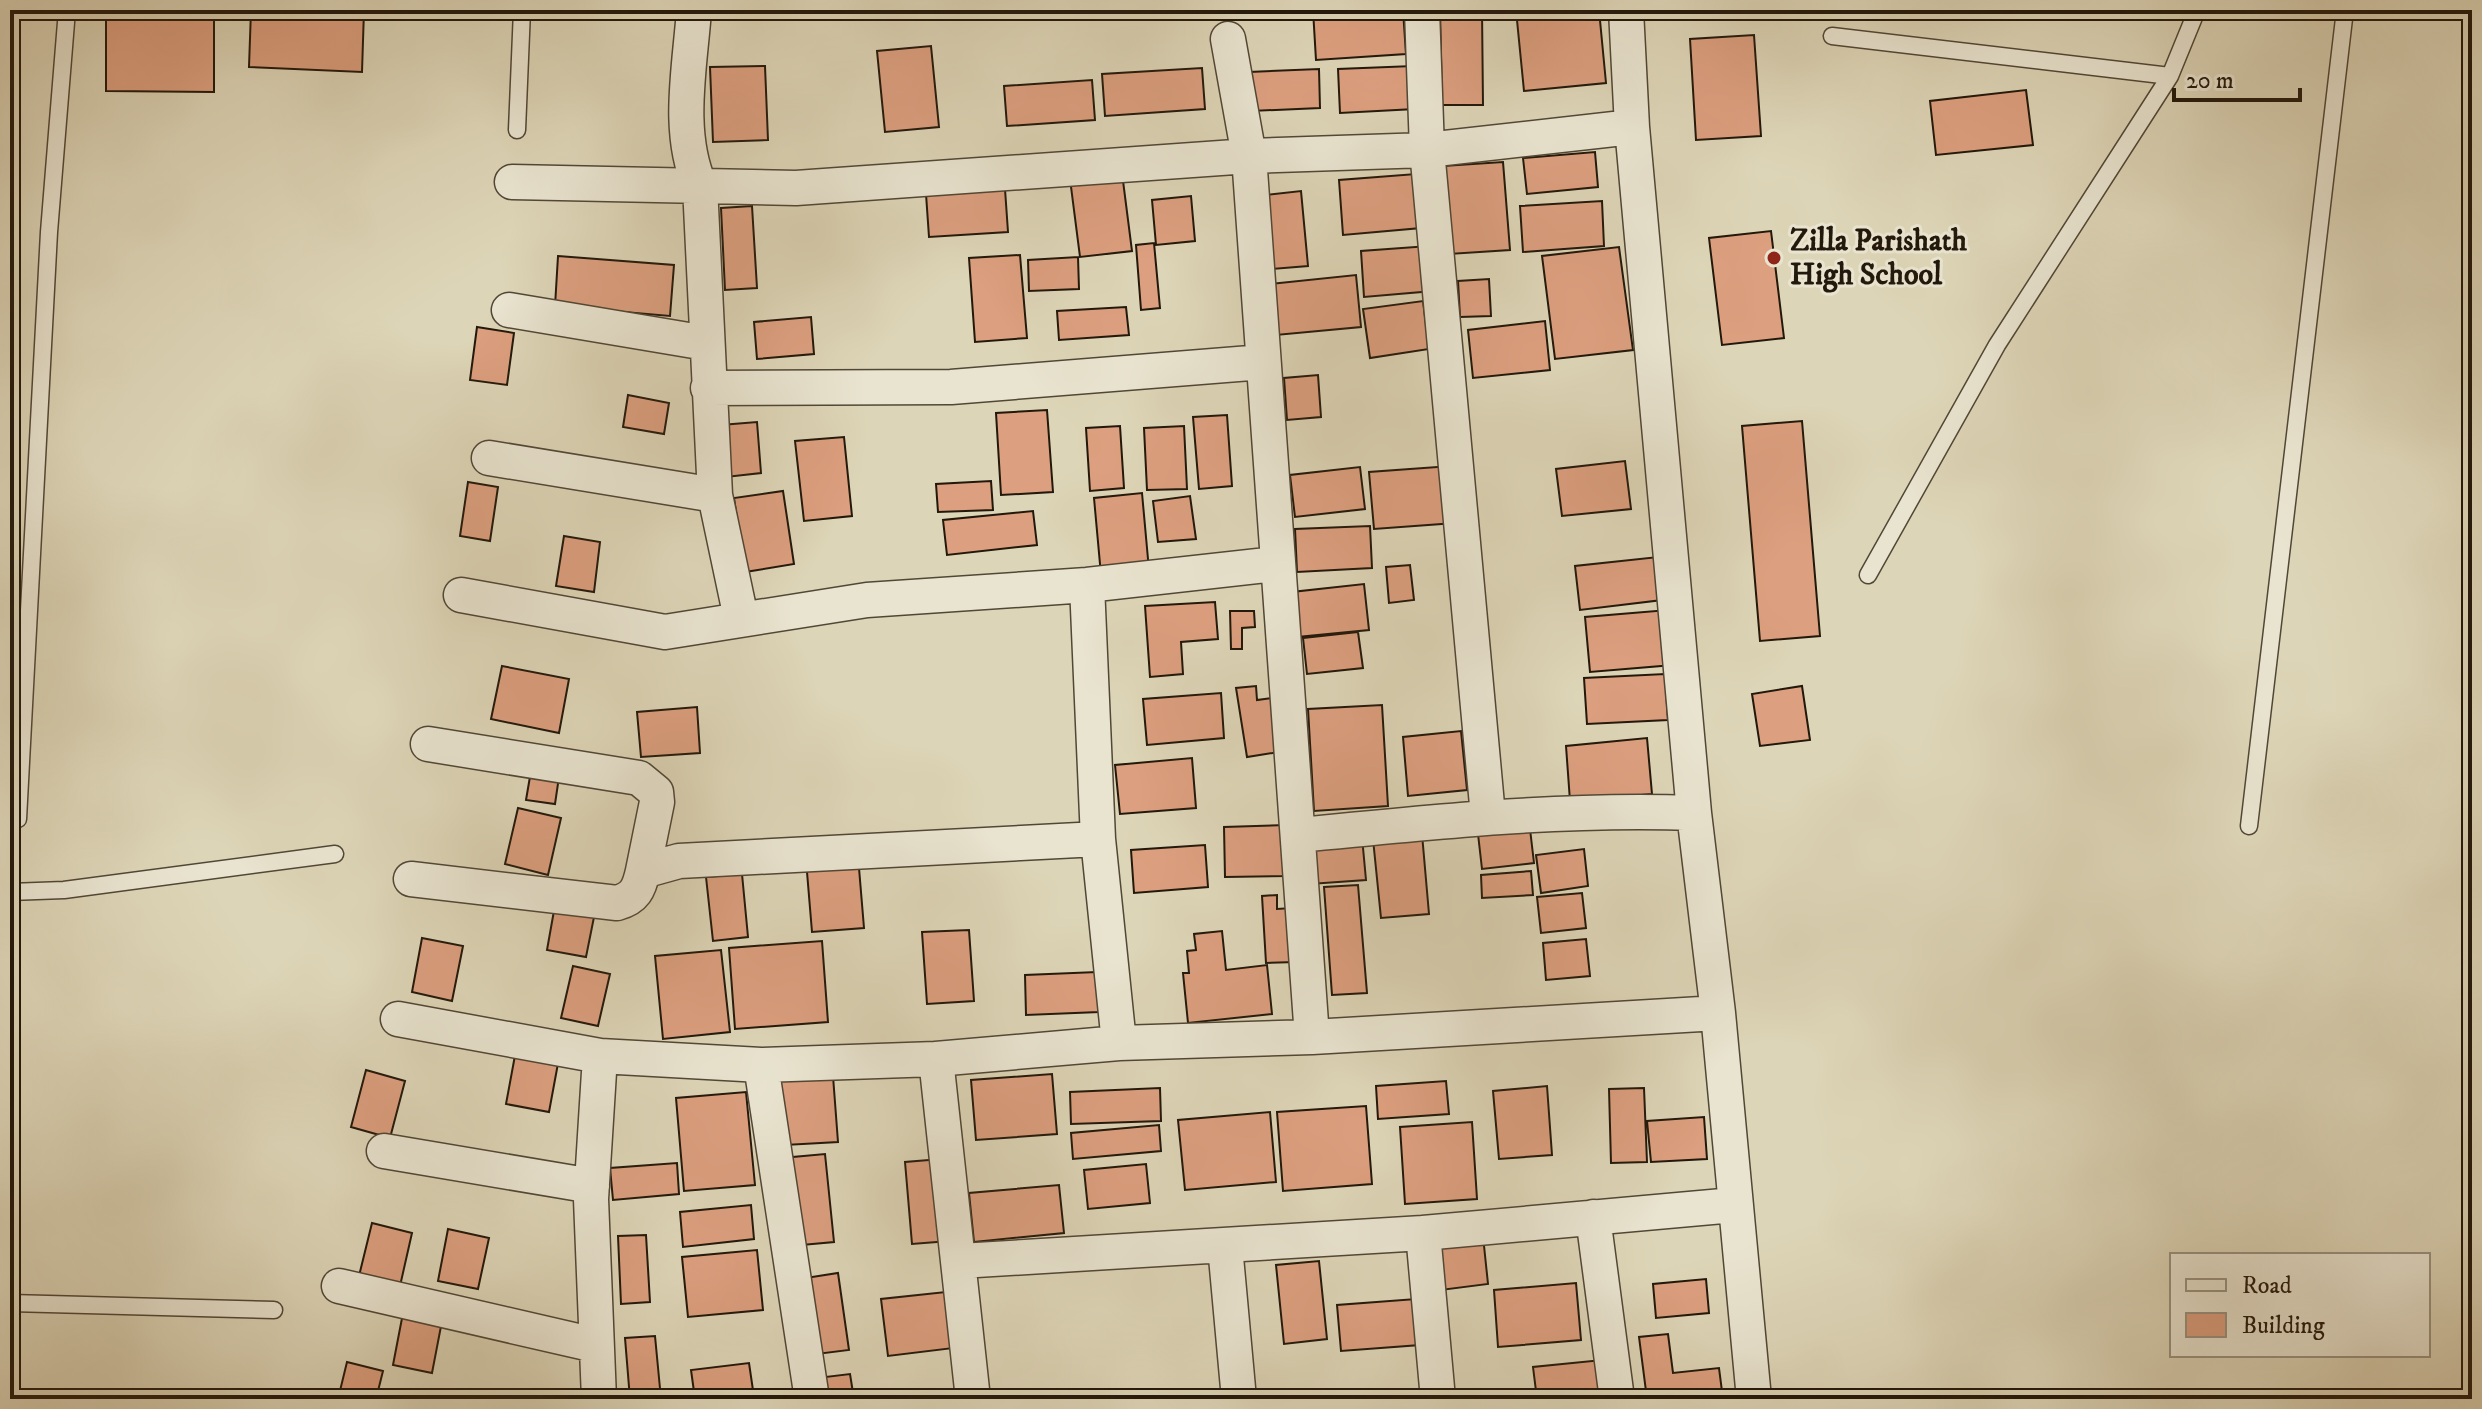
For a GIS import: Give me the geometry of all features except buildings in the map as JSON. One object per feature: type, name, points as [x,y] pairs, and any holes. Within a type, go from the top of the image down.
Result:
[{"type":"street","points":[[694,10],[687,133],[690,163],[700,186],[715,495],[741,618]]},
{"type":"street","points":[[1422,10],[1427,150],[1488,816]]},
{"type":"street","points":[[1626,10],[1632,127],[1694,813],[1718,1013],[1754,1399]]},
{"type":"street","points":[[1228,39],[1249,156],[1276,564],[1300,835],[1312,1037]]},
{"type":"street","points":[[512,182],[796,188],[1249,156],[1427,150],[1632,127]]},
{"type":"street","points":[[509,310],[706,343]]},
{"type":"street","points":[[708,388],[951,387],[1263,362]]},
{"type":"street","points":[[489,458],[715,495]]},
{"type":"street","points":[[461,595],[665,632],[867,600],[1087,585],[1276,564]]},
{"type":"street","points":[[1087,585],[1098,839],[1119,1043]]},
{"type":"street","points":[[411,879],[617,903],[629,899],[639,888],[657,802],[656,792],[639,778],[428,744]]},
{"type":"street","points":[[1300,835],[1488,816],[1616,810],[1694,813]]},
{"type":"street","points":[[643,871],[679,861],[717,856],[779,858],[1098,839]]},
{"type":"street","points":[[398,1019],[600,1056],[761,1065],[936,1059],[1119,1043],[1312,1037],[1718,1013]]},
{"type":"street","points":[[599,1399],[592,1186],[600,1056]]},
{"type":"street","points":[[936,1059],[973,1399]]},
{"type":"street","points":[[761,1065],[812,1399]]},
{"type":"street","points":[[384,1151],[592,1186]]},
{"type":"street","points":[[960,1261],[1423,1233],[1734,1205]]},
{"type":"street","points":[[1593,1217],[1617,1399]]},
{"type":"street","points":[[1423,1233],[1438,1399]]},
{"type":"street","points":[[1225,1246],[1239,1399]]},
{"type":"street","points":[[339,1286],[595,1345]]},
{"type":"lane","points":[[18,819],[49,232],[67,10]]},
{"type":"lane","points":[[517,130],[522,10]]},
{"type":"lane","points":[[1868,575],[1997,345],[2170,76],[2197,10]]},
{"type":"lane","points":[[2249,826],[2345,10]]},
{"type":"lane","points":[[1832,36],[2170,76]]},
{"type":"lane","points":[[10,892],[64,890],[335,854]]},
{"type":"lane","points":[[10,1303],[274,1310]]},
{"type":"place","name":"Zilla Parishath High School","points":[[1774,258]]}]
